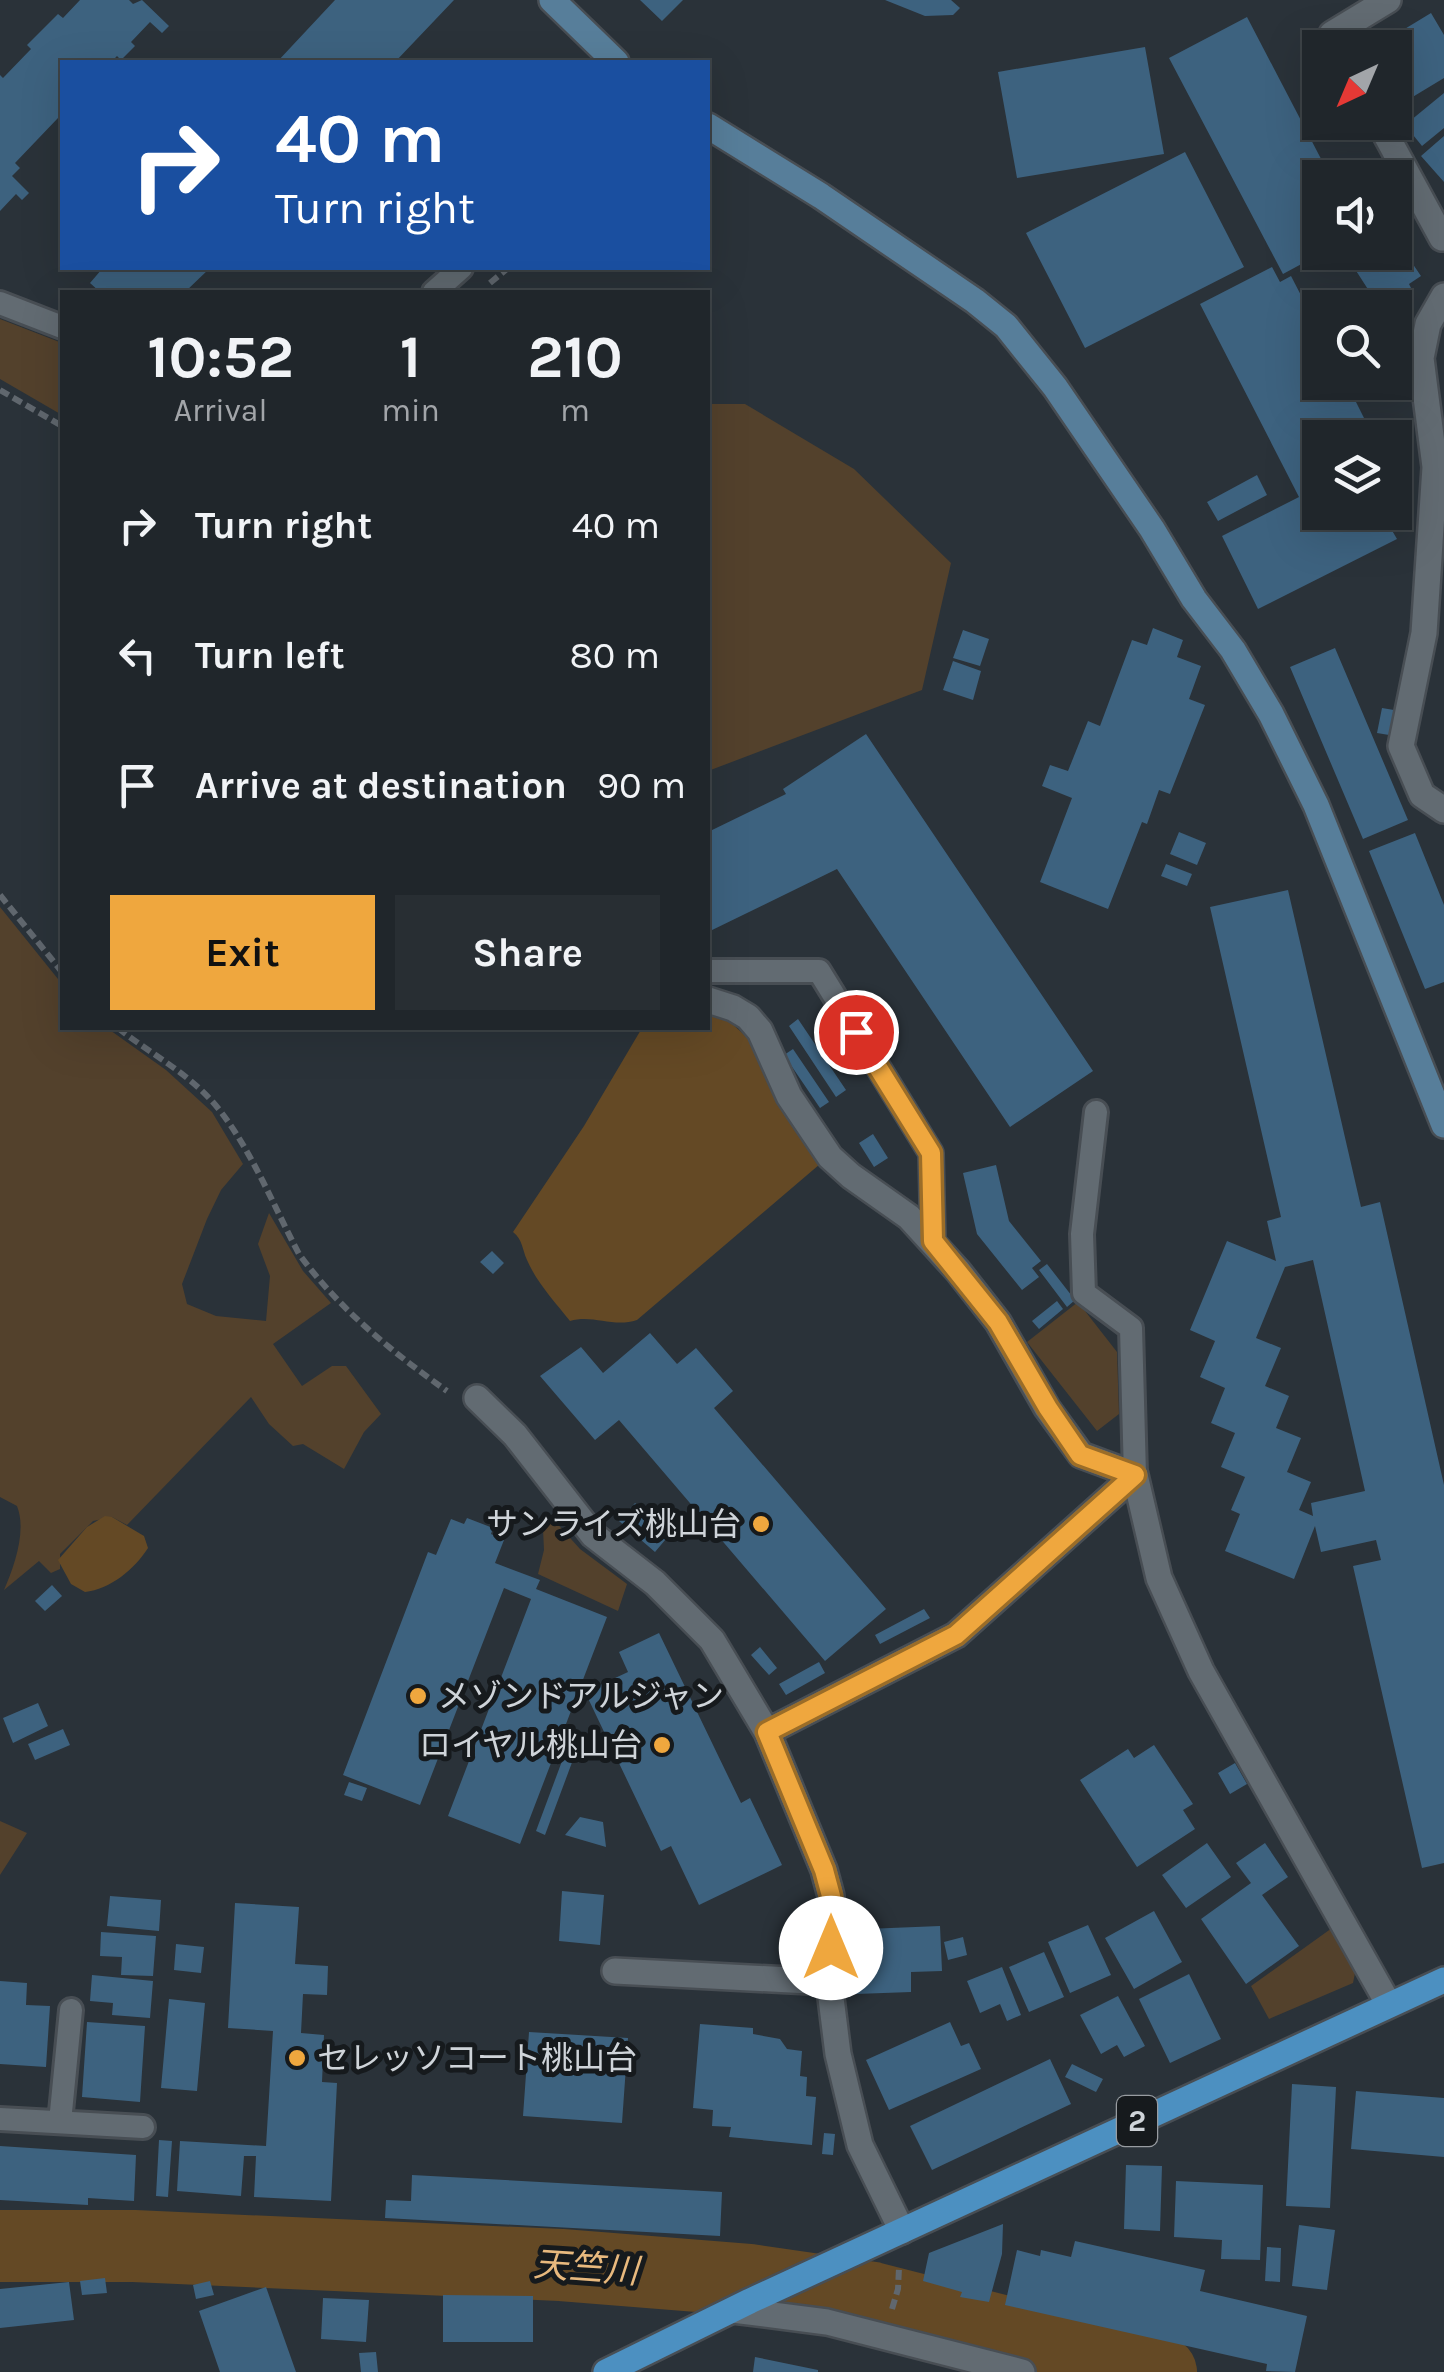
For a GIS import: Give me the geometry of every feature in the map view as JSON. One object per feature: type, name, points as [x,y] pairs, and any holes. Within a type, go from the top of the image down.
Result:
[{"type":"main road","name":"2","points":[[606,2372],[1444,1980]]},
{"type":"street","points":[[552,0],[614,60]]},
{"type":"street","points":[[1339,30],[1388,0]]},
{"type":"street","points":[[710,127],[975,301],[1006,326],[1056,387],[1194,599],[1234,650],[1271,714],[1316,806],[1444,1124]]},
{"type":"street","points":[[1390,140],[1443,240]]},
{"type":"street","points":[[1444,296],[1428,324],[1438,520],[1424,633],[1401,746],[1422,794],[1444,810]]},
{"type":"street","points":[[710,1001],[733,1008],[760,1030],[789,1096],[830,1157],[909,1217],[933,1241],[998,1322],[1080,1455],[1135,1475]]},
{"type":"street","points":[[478,1398],[515,1435],[593,1535],[655,1583],[712,1640],[767,1732],[824,1870],[831,1896],[829,1982],[838,2054],[860,2145],[902,2232]]},
{"type":"street","points":[[767,1732],[956,1635],[1135,1475]]},
{"type":"street","points":[[1135,1475],[1159,1578],[1201,1671],[1388,2003]]},
{"type":"street","points":[[616,1971],[829,1982]]},
{"type":"street","points":[[742,2306],[827,2322],[1022,2372]]},
{"type":"lane","points":[[436,290],[459,270]]},
{"type":"lane","points":[[0,304],[60,326]]},
{"type":"lane","points":[[710,972],[819,971],[931,1153],[933,1241]]},
{"type":"lane","points":[[1096,1112],[1082,1234],[1084,1293],[1132,1328],[1135,1475]]},
{"type":"lane","points":[[60,2122],[71,2010]]},
{"type":"lane","points":[[0,2118],[143,2127]]},
{"type":"path","points":[[0,390],[60,425]]},
{"type":"path","points":[[0,895],[60,970]]},
{"type":"path","points":[[121,1030],[176,1069],[213,1102],[240,1143],[298,1254],[348,1311],[404,1361],[456,1398],[478,1398]]},
{"type":"shaded area","points":[[0,319],[60,342],[60,414],[0,379]]},
{"type":"shaded area","points":[[710,404],[745,404],[854,469],[951,563],[922,690],[710,770]]},
{"type":"shaded area","points":[[0,907],[60,982],[60,1030],[110,1030],[166,1070],[212,1112],[243,1164],[221,1190],[207,1219],[182,1284],[187,1304],[216,1316],[266,1321],[270,1276],[258,1244],[269,1213],[303,1271],[331,1303],[273,1344],[302,1386],[332,1366],[346,1366],[381,1414],[364,1432],[344,1469],[303,1444],[293,1446],[269,1424],[251,1397],[127,1525],[112,1517],[93,1521],[60,1554],[60,1569],[51,1573],[39,1561],[4,1590],[21,1526],[17,1506],[0,1497]]},
{"type":"shaded area","points":[[710,1014],[728,1020],[750,1040],[781,1104],[820,1164],[637,1320],[570,1321],[536,1277],[521,1241],[513,1232],[584,1126],[641,1030],[710,1030]]},
{"type":"shaded area","points":[[1078,1302],[1117,1352],[1119,1414],[1097,1431],[1027,1342]]},
{"type":"shaded area","points":[[105,1516],[144,1536],[148,1548],[121,1577],[85,1592],[71,1584],[58,1560],[87,1527]]},
{"type":"shaded area","points":[[553,1519],[580,1549],[627,1584],[618,1611],[538,1574],[544,1550],[543,1529]]},
{"type":"shaded area","points":[[0,1821],[27,1833],[0,1875]]},
{"type":"shaded area","points":[[1332,1928],[1356,1968],[1353,1983],[1269,2019],[1251,1986]]},
{"type":"building","points":[[80,0],[129,0],[133,4],[142,0],[169,26],[162,33],[150,22],[121,60],[117,56],[113,60],[60,60],[60,120],[15,163],[20,168],[12,176],[29,193],[22,200],[16,194],[0,211],[0,75],[3,78],[31,49],[27,45],[58,14],[63,18]]},
{"type":"building","points":[[335,0],[454,0],[397,60],[279,60]]},
{"type":"building","points":[[640,0],[683,0],[662,21]]},
{"type":"building","points":[[885,0],[951,0],[960,8],[953,15],[925,16]]},
{"type":"building","points":[[1431,13],[1444,35],[1444,78],[1412,97],[1412,30],[1403,30]]},
{"type":"building","points":[[1247,17],[1302,122],[1302,140],[1311,140],[1322,160],[1302,160],[1302,264],[1283,274],[1169,58]]},
{"type":"building","points":[[1145,47],[1164,154],[1017,178],[998,72]]},
{"type":"building","points":[[1444,93],[1444,128],[1422,146],[1412,134],[1412,119]]},
{"type":"building","points":[[1444,136],[1444,182],[1421,156]]},
{"type":"building","points":[[1185,152],[1244,267],[1085,348],[1026,233]]},
{"type":"building","points":[[1412,263],[1421,276],[1409,284],[1412,290],[1368,290],[1356,270],[1412,270]]},
{"type":"building","points":[[1272,267],[1280,282],[1291,276],[1302,297],[1302,400],[1355,400],[1365,420],[1302,420],[1302,530],[1392,530],[1397,539],[1258,609],[1222,536],[1299,497],[1200,304]]},
{"type":"building","points":[[101,270],[208,270],[187,290],[98,290],[90,283]]},
{"type":"building","points":[[1257,475],[1267,495],[1218,521],[1207,502]]},
{"type":"building","points":[[1153,628],[1183,640],[1177,657],[1201,666],[1189,699],[1205,705],[1170,794],[1159,790],[1147,824],[1142,822],[1108,909],[1040,882],[1072,798],[1042,786],[1050,765],[1068,771],[1088,721],[1100,726],[1132,640],[1147,645]]},
{"type":"building","points":[[963,630],[989,639],[980,666],[953,658]]},
{"type":"building","points":[[1335,648],[1408,820],[1363,839],[1290,667]]},
{"type":"building","points":[[953,661],[981,671],[973,700],[943,690]]},
{"type":"building","points":[[1382,708],[1394,710],[1389,735],[1377,733]]},
{"type":"building","points":[[866,734],[1093,1071],[1010,1127],[837,869],[710,931],[710,831],[786,794],[783,789]]},
{"type":"building","points":[[1179,832],[1206,843],[1197,865],[1170,854]]},
{"type":"building","points":[[1415,833],[1444,905],[1444,982],[1425,989],[1369,851]]},
{"type":"building","points":[[1166,864],[1192,874],[1187,886],[1161,876]]},
{"type":"building","points":[[1288,890],[1361,1207],[1380,1202],[1444,1485],[1444,1863],[1422,1868],[1353,1566],[1381,1560],[1376,1540],[1321,1552],[1315,1526],[1294,1579],[1225,1551],[1240,1514],[1231,1510],[1245,1477],[1221,1467],[1235,1433],[1211,1423],[1225,1388],[1200,1377],[1215,1341],[1190,1330],[1227,1241],[1276,1261],[1267,1221],[1281,1217],[1210,907]],"holes":[[[1313,1260],[1365,1491],[1311,1503],[1313,1516],[1299,1510],[1311,1482],[1287,1472],[1301,1438],[1276,1428],[1289,1396],[1265,1386],[1281,1348],[1256,1338],[1285,1267]]]},
{"type":"building","points":[[798,1019],[846,1090],[836,1097],[789,1026]]},
{"type":"building","points":[[793,1049],[829,1102],[820,1108],[784,1055]]},
{"type":"building","points":[[873,1134],[888,1158],[874,1167],[859,1143]]},
{"type":"building","points":[[996,1165],[1009,1221],[1041,1261],[1032,1268],[1039,1277],[1022,1290],[977,1234],[963,1173]]},
{"type":"building","points":[[492,1251],[504,1263],[493,1274],[480,1262]]},
{"type":"building","points":[[1047,1264],[1075,1300],[1067,1307],[1039,1270]]},
{"type":"building","points":[[1057,1301],[1063,1309],[1039,1329],[1032,1321]]},
{"type":"building","name":"サンライズ桃山台","points":[[650,1333],[677,1364],[696,1348],[733,1391],[714,1408],[886,1609],[825,1661],[619,1420],[595,1440],[540,1376],[581,1347],[603,1373]]},
{"type":"building","points":[[635,1503],[671,1533],[655,1552],[619,1521]]},
{"type":"building","name":"メゾンドアルジャン","points":[[467,1518],[493,1528],[491,1534],[504,1540],[495,1563],[540,1580],[536,1589],[607,1617],[520,1844],[448,1816],[531,1599],[504,1588],[420,1805],[343,1775],[428,1552],[436,1555],[451,1519],[464,1524]]},
{"type":"building","points":[[52,1585],[62,1596],[45,1611],[35,1601]]},
{"type":"building","points":[[924,1609],[930,1618],[880,1644],[875,1635]]},
{"type":"building","name":"ロイヤル桃山台","points":[[659,1633],[741,1803],[750,1798],[782,1865],[699,1905],[671,1846],[661,1851],[585,1692],[628,1672],[619,1652]]},
{"type":"building","points":[[760,1647],[777,1668],[769,1675],[751,1655]]},
{"type":"building","points":[[819,1662],[825,1673],[786,1695],[779,1684]]},
{"type":"building","points":[[38,1703],[48,1726],[13,1743],[3,1718]]},
{"type":"building","points":[[63,1729],[70,1745],[35,1760],[28,1744]]},
{"type":"building","points":[[568,1745],[577,1749],[545,1835],[536,1831]]},
{"type":"building","points":[[1154,1745],[1193,1804],[1183,1810],[1195,1829],[1137,1867],[1080,1780],[1128,1749],[1134,1758]]},
{"type":"building","points":[[1235,1763],[1247,1784],[1230,1794],[1218,1773]]},
{"type":"building","points":[[349,1782],[367,1788],[362,1801],[344,1795]]},
{"type":"building","points":[[580,1817],[603,1822],[606,1847],[565,1835]]},
{"type":"building","points":[[1207,1843],[1231,1877],[1186,1908],[1162,1875]]},
{"type":"building","points":[[1265,1843],[1288,1877],[1262,1895],[1299,1946],[1246,1984],[1201,1919],[1251,1883],[1236,1863]]},
{"type":"building","points":[[562,1891],[604,1895],[600,1945],[559,1941]]},
{"type":"building","points":[[110,1896],[161,1900],[159,1931],[107,1926]]},
{"type":"building","name":"セレッソコート桃山台","points":[[235,1903],[299,1907],[295,1964],[328,1966],[327,1995],[303,1994],[301,2033],[324,2035],[322,2082],[337,2083],[331,2201],[254,2197],[256,2156],[244,2156],[241,2196],[177,2191],[180,2141],[266,2146],[273,2031],[228,2028]]},
{"type":"building","points":[[1154,1911],[1182,1962],[1134,1989],[1105,1938]]},
{"type":"building","points":[[1088,1925],[1111,1975],[1070,1993],[1048,1942]]},
{"type":"building","points":[[940,1926],[942,1971],[911,1972],[911,1992],[856,1994],[854,1948],[867,1948],[866,1929]]},
{"type":"building","points":[[101,1932],[156,1936],[153,1976],[121,1975],[122,1957],[100,1956]]},
{"type":"building","points":[[963,1937],[967,1955],[948,1960],[944,1942]]},
{"type":"building","points":[[176,1944],[204,1947],[201,1973],[174,1970]]},
{"type":"building","points":[[1044,1952],[1064,1997],[1029,2012],[1009,1967]]},
{"type":"building","points":[[1002,1967],[1021,2015],[1007,2021],[1000,2004],[980,2013],[967,1981]]},
{"type":"building","points":[[1189,1974],[1221,2039],[1170,2063],[1139,1999]]},
{"type":"building","points":[[92,1975],[153,1981],[150,2018],[112,2015],[113,2003],[90,2001]]},
{"type":"building","points":[[0,1981],[27,1983],[26,2005],[50,2006],[46,2067],[0,2064]]},
{"type":"building","points":[[1118,1996],[1145,2046],[1124,2057],[1117,2045],[1101,2054],[1080,2015]]},
{"type":"building","points":[[169,1999],[205,2003],[197,2091],[161,2088]]},
{"type":"building","points":[[87,2022],[145,2026],[140,2102],[82,2097]]},
{"type":"building","points":[[950,2022],[961,2046],[969,2043],[981,2069],[889,2110],[866,2060]]},
{"type":"building","points":[[700,2024],[753,2028],[753,2034],[780,2039],[787,2049],[802,2051],[800,2076],[807,2077],[806,2096],[816,2097],[812,2145],[729,2137],[731,2127],[712,2126],[713,2110],[693,2108]]},
{"type":"building","points":[[529,2032],[628,2038],[622,2123],[523,2116]]},
{"type":"building","points":[[1050,2059],[1071,2104],[932,2170],[910,2126]]},
{"type":"building","points":[[1072,2064],[1103,2079],[1096,2092],[1065,2077]]},
{"type":"building","points":[[1292,2084],[1336,2087],[1330,2208],[1286,2206]]},
{"type":"building","points":[[1356,2091],[1444,2098],[1444,2157],[1351,2149]]},
{"type":"building","points":[[824,2133],[835,2134],[833,2155],[822,2154]]},
{"type":"building","points":[[159,2140],[172,2141],[168,2197],[156,2196]]},
{"type":"building","points":[[0,2146],[136,2155],[134,2201],[88,2198],[88,2205],[0,2200]]},
{"type":"building","points":[[1126,2165],[1162,2166],[1160,2231],[1124,2229]]},
{"type":"building","points":[[412,2175],[722,2192],[720,2236],[385,2218],[386,2200],[411,2201]]},
{"type":"building","points":[[1176,2181],[1263,2185],[1260,2260],[1221,2259],[1222,2240],[1174,2237]]},
{"type":"building","points":[[1003,2224],[1002,2254],[989,2302],[960,2297],[962,2292],[923,2281],[929,2253]]},
{"type":"building","points":[[1299,2225],[1335,2230],[1327,2290],[1292,2286]]},
{"type":"building","points":[[1075,2241],[1205,2270],[1200,2291],[1307,2316],[1295,2372],[1266,2371],[1267,2364],[1005,2305],[1017,2250],[1040,2256],[1041,2250],[1071,2257]]},
{"type":"building","points":[[1267,2247],[1281,2248],[1280,2282],[1265,2281]]},
{"type":"building","points":[[105,2278],[107,2293],[82,2295],[80,2281]]},
{"type":"building","points":[[210,2281],[214,2295],[196,2299],[193,2285]]},
{"type":"building","points":[[69,2282],[74,2320],[0,2328],[0,2289]]},
{"type":"building","points":[[266,2287],[296,2372],[220,2372],[199,2311]]},
{"type":"building","points":[[443,2295],[533,2296],[533,2342],[443,2342]]},
{"type":"building","points":[[323,2298],[369,2300],[366,2342],[321,2339]]},
{"type":"building","points":[[376,2352],[378,2372],[361,2372],[359,2353]]},
{"type":"building","points":[[755,2357],[818,2370],[818,2372],[753,2372]]},
{"type":"waterway","name":"天竺川","points":[[0,2246],[134,2246],[561,2265],[749,2280],[873,2298],[1161,2372]]},
{"type":"place","name":"サンライズ桃山台","points":[[761,1524]]},
{"type":"place","name":"メゾンドアルジャン","points":[[418,1696]]},
{"type":"place","name":"ロイヤル桃山台","points":[[662,1745]]},
{"type":"place","name":"セレッソコート桃山台","points":[[297,2058]]},
{"type":"route","points":[[831,1948],[831,1896],[824,1870],[767,1732],[956,1635],[1135,1475],[1080,1455],[998,1322],[933,1241],[931,1153],[856,1032]]}]
